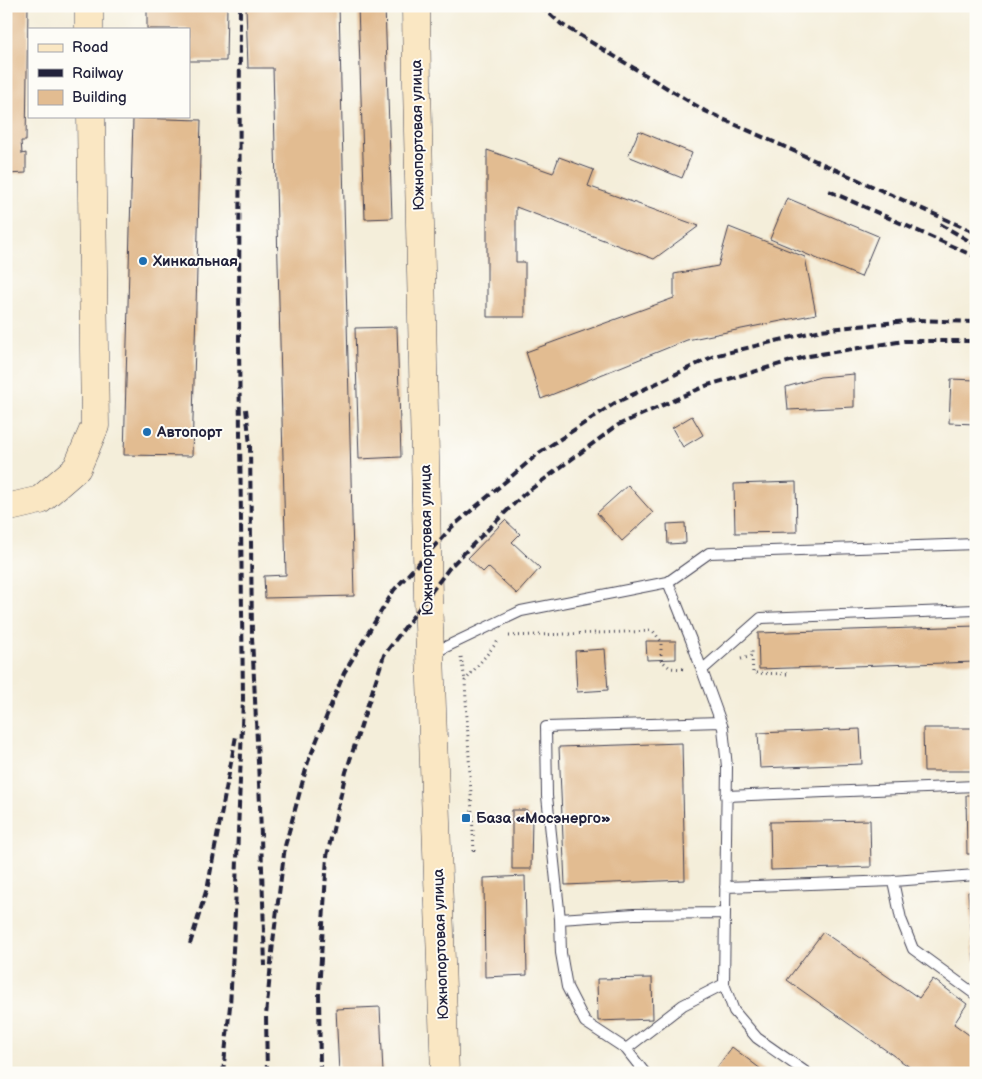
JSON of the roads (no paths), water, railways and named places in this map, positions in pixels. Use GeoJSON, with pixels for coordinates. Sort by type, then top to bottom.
{"type":"FeatureCollection","features":[{"type":"Feature","properties":{"kind":"street"},"geometry":{"type":"LineString","coordinates":[[89,6],[89,28]]}},
{"type":"Feature","properties":{"kind":"street","name":"Южнопортовая улица"},"geometry":{"type":"LineString","coordinates":[[416,6],[428,597],[445,1073]]}},
{"type":"Feature","properties":{"kind":"street"},"geometry":{"type":"LineString","coordinates":[[6,508],[40,500],[77,468],[95,426],[91,118]]}},
{"type":"Feature","properties":{"kind":"lane"},"geometry":{"type":"LineString","coordinates":[[430,654],[521,611],[668,582],[709,553],[976,544]]}},
{"type":"Feature","properties":{"kind":"lane"},"geometry":{"type":"LineString","coordinates":[[668,582],[723,728],[727,767],[724,984],[734,1011],[757,1038],[807,1073]]}},
{"type":"Feature","properties":{"kind":"lane"},"geometry":{"type":"LineString","coordinates":[[702,670],[761,618],[976,610]]}},
{"type":"Feature","properties":{"kind":"lane"},"geometry":{"type":"LineString","coordinates":[[645,1073],[626,1048],[585,1022],[567,987],[561,953],[560,919],[547,796],[546,727],[721,722]]}},
{"type":"Feature","properties":{"kind":"lane"},"geometry":{"type":"LineString","coordinates":[[726,796],[976,786]]}},
{"type":"Feature","properties":{"kind":"lane"},"geometry":{"type":"LineString","coordinates":[[725,887],[893,881],[976,875]]}},
{"type":"Feature","properties":{"kind":"lane"},"geometry":{"type":"LineString","coordinates":[[893,881],[901,919],[912,948],[976,995]]}},
{"type":"Feature","properties":{"kind":"lane"},"geometry":{"type":"LineString","coordinates":[[560,919],[634,914],[724,913]]}},
{"type":"Feature","properties":{"kind":"lane"},"geometry":{"type":"LineString","coordinates":[[626,1048],[683,1005],[724,984]]}},
{"type":"Feature","properties":{"kind":"railway"},"geometry":{"type":"LineString","coordinates":[[223,1073],[230,1006],[235,913],[243,699],[239,343],[240,6]]}},
{"type":"Feature","properties":{"kind":"railway"},"geometry":{"type":"LineString","coordinates":[[541,6],[561,24],[705,111],[976,233]]}},
{"type":"Feature","properties":{"kind":"railway"},"geometry":{"type":"LineString","coordinates":[[829,191],[976,257]]}},
{"type":"Feature","properties":{"kind":"railway"},"geometry":{"type":"LineString","coordinates":[[940,224],[976,245]]}},
{"type":"Feature","properties":{"kind":"railway"},"geometry":{"type":"LineString","coordinates":[[267,1073],[266,1016],[285,846],[308,762],[344,673],[394,590],[452,527],[539,453],[615,403],[714,356],[821,330],[915,320],[976,322]]}},
{"type":"Feature","properties":{"kind":"railway"},"geometry":{"type":"LineString","coordinates":[[320,1073],[319,992],[327,856],[346,772],[384,655],[450,567],[523,495],[618,425],[708,385],[808,356],[904,341],[976,341]]}},
{"type":"Feature","properties":{"kind":"railway"},"geometry":{"type":"LineString","coordinates":[[246,409],[250,445],[252,637],[265,966]]}},
{"type":"Feature","properties":{"kind":"railway"},"geometry":{"type":"LineString","coordinates":[[190,944],[208,885],[236,736]]}},
{"type":"Feature","properties":{"kind":"place","name":"Хинкальная"},"geometry":{"type":"Point","coordinates":[143,261]}},
{"type":"Feature","properties":{"kind":"place","name":"Автопорт"},"geometry":{"type":"Point","coordinates":[147,432]}},
{"type":"Feature","properties":{"kind":"place","name":"База «Мосэнерго»"},"geometry":{"type":"Point","coordinates":[466,818]}}]}
